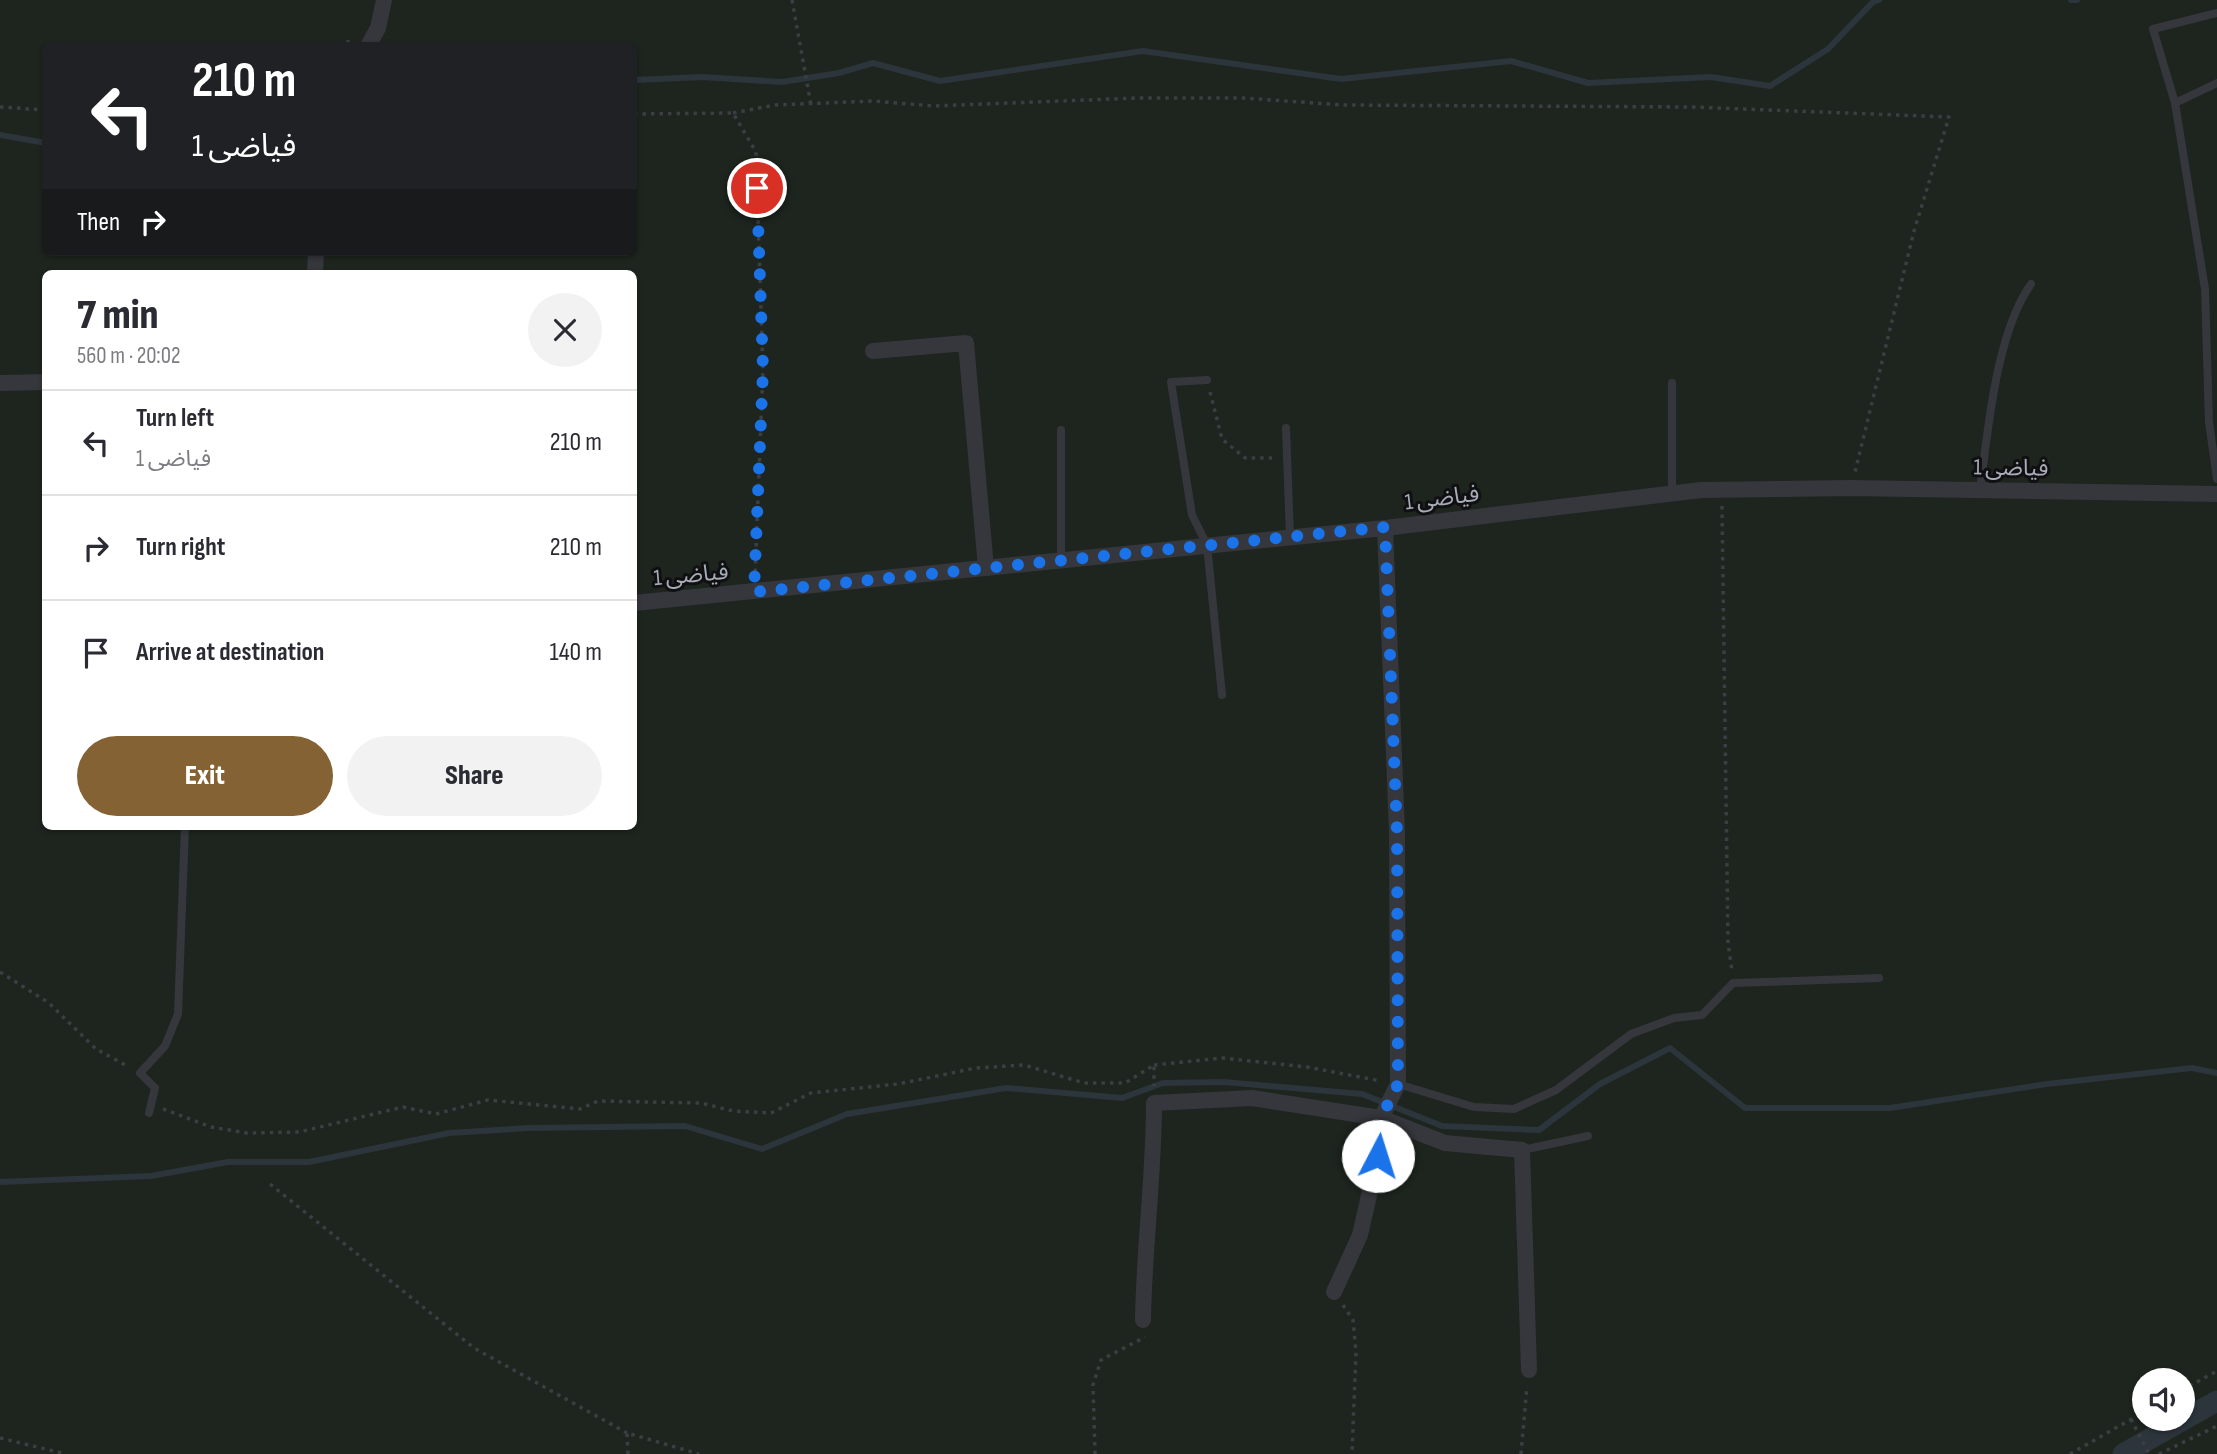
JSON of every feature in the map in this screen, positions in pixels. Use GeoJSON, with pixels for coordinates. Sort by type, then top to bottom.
{"type":"FeatureCollection","features":[{"type":"Feature","properties":{"kind":"street"},"geometry":{"type":"LineString","coordinates":[[370,42],[378,28],[384,0]]}},
{"type":"Feature","properties":{"kind":"street"},"geometry":{"type":"LineString","coordinates":[[873,351],[966,343],[986,568]]}},
{"type":"Feature","properties":{"kind":"street"},"geometry":{"type":"LineString","coordinates":[[0,383],[42,382]]}},
{"type":"Feature","properties":{"kind":"street","name":"فیاضی 1"},"geometry":{"type":"LineString","coordinates":[[637,603],[1290,537],[1721,490],[1851,488],[2217,494]]}},
{"type":"Feature","properties":{"kind":"street"},"geometry":{"type":"LineString","coordinates":[[1334,1292],[1360,1235],[1378,1156],[1382,1116],[1396,1089],[1397,832],[1385,527]]}},
{"type":"Feature","properties":{"kind":"street"},"geometry":{"type":"LineString","coordinates":[[1143,1320],[1144,1257],[1154,1168],[1154,1103],[1252,1098],[1382,1116],[1445,1143],[1522,1150],[1529,1370]]}},
{"type":"Feature","properties":{"kind":"lane"},"geometry":{"type":"LineString","coordinates":[[2217,13],[2153,29],[2175,103],[2206,289],[2212,367],[2209,422],[2217,479]]}},
{"type":"Feature","properties":{"kind":"lane"},"geometry":{"type":"LineString","coordinates":[[2175,103],[2217,83]]}},
{"type":"Feature","properties":{"kind":"lane"},"geometry":{"type":"LineString","coordinates":[[1979,490],[1991,408],[2016,305],[2031,284]]}},
{"type":"Feature","properties":{"kind":"lane"},"geometry":{"type":"LineString","coordinates":[[1207,380],[1171,382],[1192,515],[1207,545],[1222,695]]}},
{"type":"Feature","properties":{"kind":"lane"},"geometry":{"type":"LineString","coordinates":[[1672,383],[1672,494]]}},
{"type":"Feature","properties":{"kind":"lane"},"geometry":{"type":"LineString","coordinates":[[1286,428],[1290,537]]}},
{"type":"Feature","properties":{"kind":"lane"},"geometry":{"type":"LineString","coordinates":[[1061,430],[1061,560]]}},
{"type":"Feature","properties":{"kind":"lane"},"geometry":{"type":"LineString","coordinates":[[150,1109],[155,1088],[140,1073],[165,1046],[178,1014],[186,830]]}},
{"type":"Feature","properties":{"kind":"lane"},"geometry":{"type":"LineString","coordinates":[[1396,1089],[1474,1107],[1514,1109],[1556,1090],[1632,1034],[1674,1018],[1702,1015],[1733,983],[1878,978]]}},
{"type":"Feature","properties":{"kind":"lane"},"geometry":{"type":"LineString","coordinates":[[1522,1150],[1588,1136]]}},
{"type":"Feature","properties":{"kind":"path"},"geometry":{"type":"LineString","coordinates":[[792,0],[811,105]]}},
{"type":"Feature","properties":{"kind":"path"},"geometry":{"type":"LineString","coordinates":[[637,114],[733,113],[775,104],[811,105],[873,101],[933,106],[1137,98],[1230,98],[1343,105],[1690,107],[1949,117],[1914,231],[1851,488]]}},
{"type":"Feature","properties":{"kind":"path"},"geometry":{"type":"LineString","coordinates":[[0,107],[42,110]]}},
{"type":"Feature","properties":{"kind":"path"},"geometry":{"type":"LineString","coordinates":[[733,113],[756,152],[763,370],[754,592]]}},
{"type":"Feature","properties":{"kind":"path"},"geometry":{"type":"LineString","coordinates":[[1207,380],[1222,439],[1245,458],[1287,457]]}},
{"type":"Feature","properties":{"kind":"path"},"geometry":{"type":"LineString","coordinates":[[1721,490],[1728,943],[1733,983]]}},
{"type":"Feature","properties":{"kind":"path"},"geometry":{"type":"LineString","coordinates":[[0,972],[49,1003],[96,1049],[140,1073]]}},
{"type":"Feature","properties":{"kind":"path"},"geometry":{"type":"LineString","coordinates":[[150,1109],[211,1128],[247,1133],[299,1132],[403,1107],[436,1114],[488,1100],[580,1109],[598,1101],[701,1103],[733,1111],[771,1113],[811,1093],[898,1084],[976,1068],[1024,1065],[1084,1083],[1125,1083],[1154,1065],[1222,1058],[1307,1067],[1396,1089]]}},
{"type":"Feature","properties":{"kind":"path"},"geometry":{"type":"LineString","coordinates":[[1154,1065],[1154,1075]]}},
{"type":"Feature","properties":{"kind":"path"},"geometry":{"type":"LineString","coordinates":[[270,1184],[474,1348],[627,1433],[699,1454]]}},
{"type":"Feature","properties":{"kind":"path"},"geometry":{"type":"LineString","coordinates":[[1334,1292],[1353,1320],[1356,1364],[1352,1454]]}},
{"type":"Feature","properties":{"kind":"path"},"geometry":{"type":"LineString","coordinates":[[1095,1454],[1093,1385],[1101,1360],[1145,1338],[1143,1320]]}},
{"type":"Feature","properties":{"kind":"path"},"geometry":{"type":"LineString","coordinates":[[1521,1454],[1529,1370]]}},
{"type":"Feature","properties":{"kind":"path"},"geometry":{"type":"LineString","coordinates":[[2195,1384],[2217,1371]]}},
{"type":"Feature","properties":{"kind":"path"},"geometry":{"type":"LineString","coordinates":[[2070,1454],[2131,1419],[2148,1453]]}},
{"type":"Feature","properties":{"kind":"path"},"geometry":{"type":"LineString","coordinates":[[2159,1454],[2217,1426]]}},
{"type":"Feature","properties":{"kind":"path"},"geometry":{"type":"LineString","coordinates":[[627,1433],[628,1454]]}},
{"type":"Feature","properties":{"kind":"path"},"geometry":{"type":"LineString","coordinates":[[0,1438],[66,1454]]}},
{"type":"Feature","properties":{"kind":"shaded area"},"geometry":{"type":"Polygon","coordinates":[[[0,0],[2217,0],[2217,1454],[0,1454],[0,0]]]}},
{"type":"Feature","properties":{"kind":"waterway"},"geometry":{"type":"LineString","coordinates":[[637,80],[702,77],[782,82],[839,73],[873,63],[940,81],[1143,51],[1341,79],[1511,61],[1588,83],[1711,77],[1770,86],[1828,49],[1873,2],[1879,0]]}},
{"type":"Feature","properties":{"kind":"waterway"},"geometry":{"type":"LineString","coordinates":[[2071,0],[2077,0]]}},
{"type":"Feature","properties":{"kind":"waterway"},"geometry":{"type":"LineString","coordinates":[[0,135],[42,142]]}},
{"type":"Feature","properties":{"kind":"waterway"},"geometry":{"type":"LineString","coordinates":[[0,1182],[151,1176],[228,1162],[309,1162],[449,1133],[528,1128],[685,1126],[762,1149],[847,1114],[1006,1088],[1122,1098],[1163,1083],[1224,1082],[1362,1094],[1442,1126],[1539,1130],[1600,1084],[1670,1048],[1745,1108],[1890,1108],[2047,1084],[2192,1068],[2217,1073]]}},
{"type":"Feature","properties":{"kind":"waterway"},"geometry":{"type":"LineString","coordinates":[[2123,1454],[2217,1401]]}},
{"type":"Feature","properties":{"kind":"route"},"geometry":{"type":"LineString","coordinates":[[757,188],[763,370],[754,592],[1385,527],[1397,832],[1398,1084],[1381,1118],[1378,1156]]}}]}
